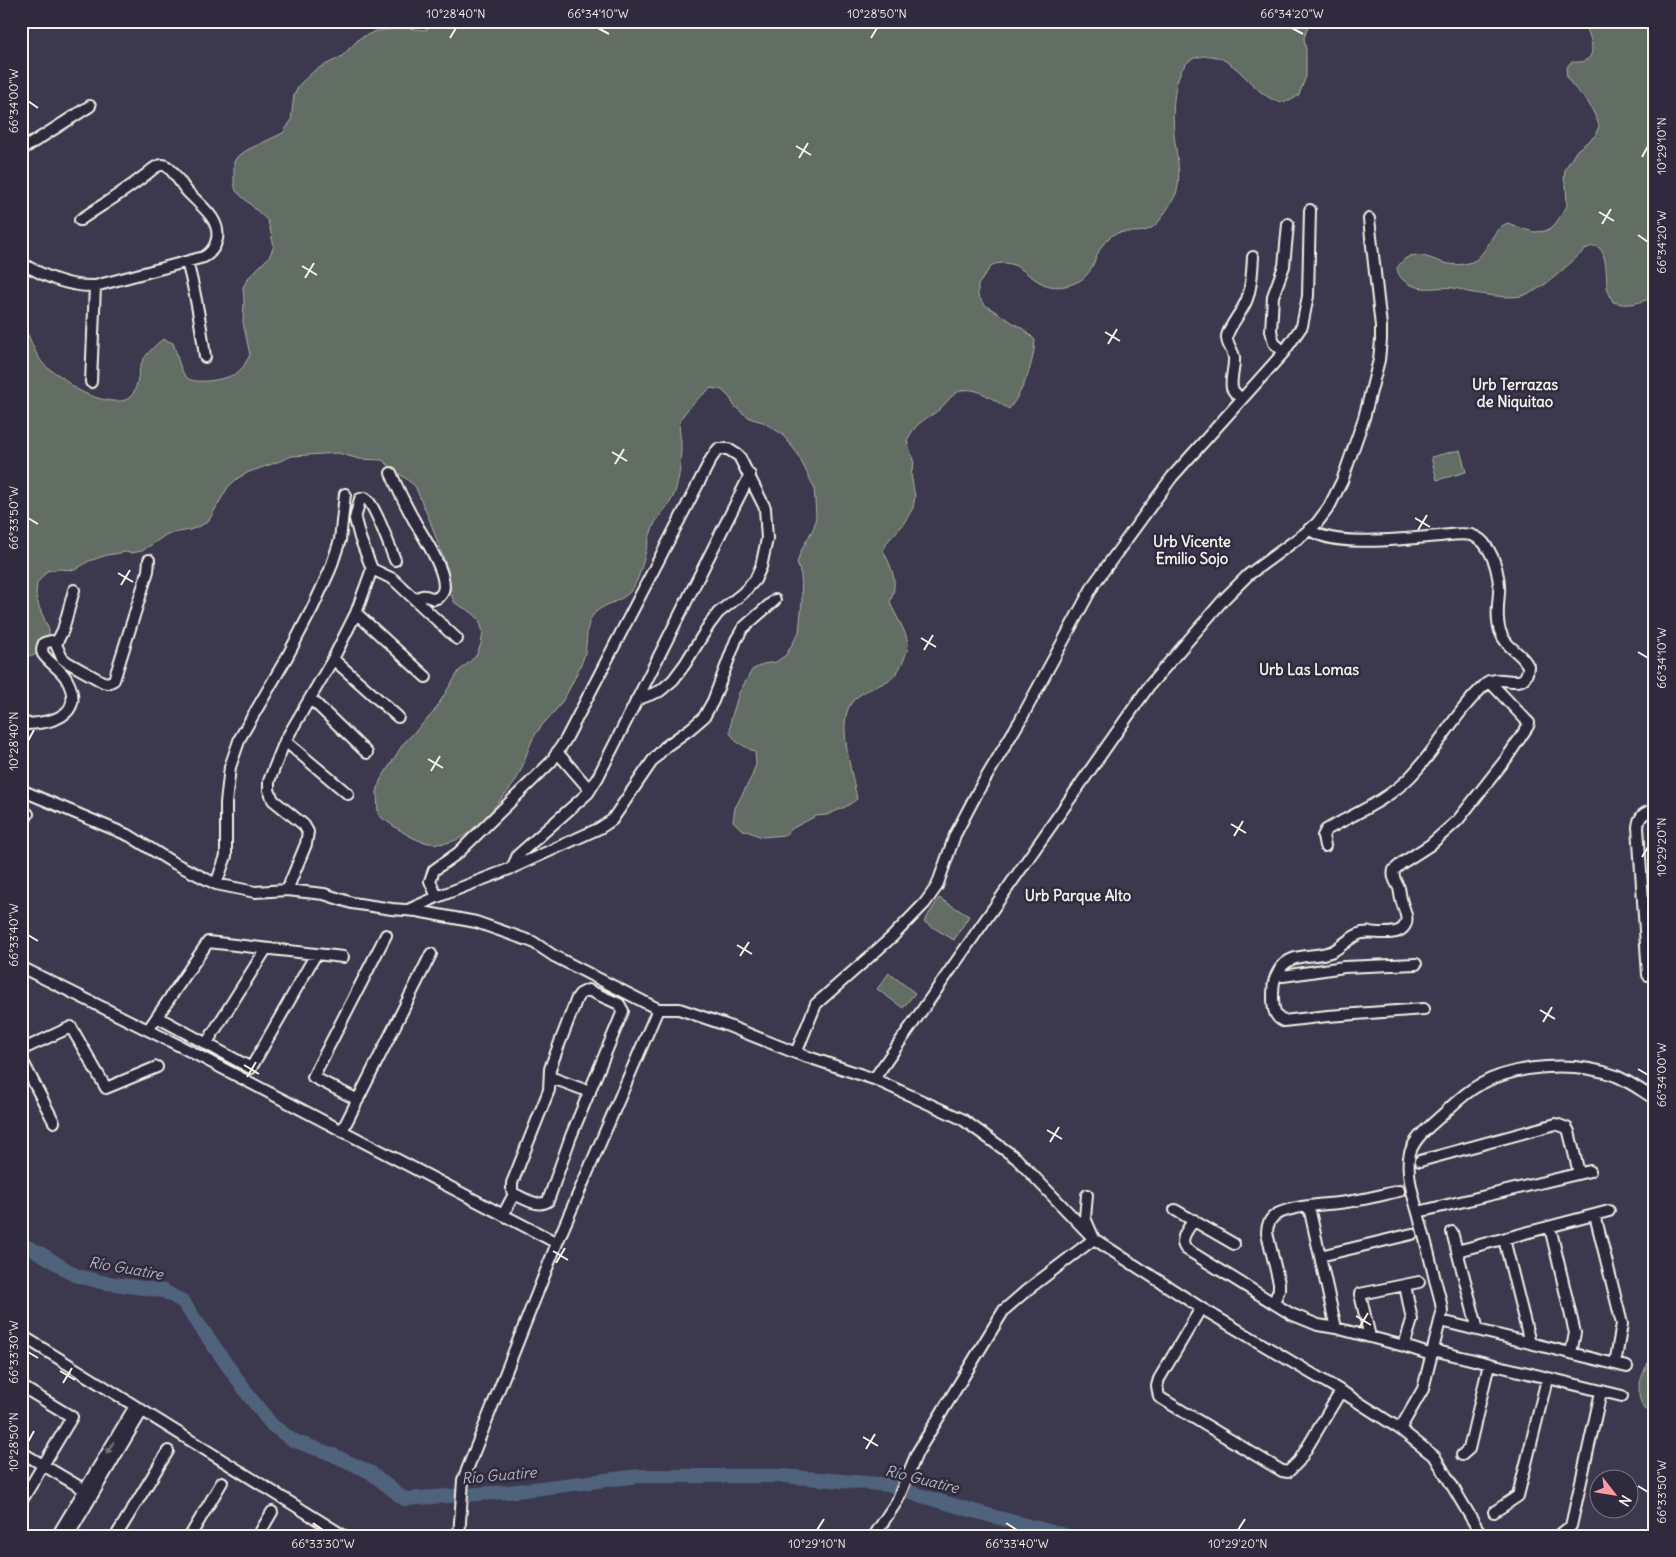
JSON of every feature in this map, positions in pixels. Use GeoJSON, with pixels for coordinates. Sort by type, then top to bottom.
{"type":"FeatureCollection","features":[{"type":"Feature","properties":{"kind":"street"},"geometry":{"type":"LineString","coordinates":[[21,150],[90,106]]}},
{"type":"Feature","properties":{"kind":"street"},"geometry":{"type":"LineString","coordinates":[[21,263],[65,283],[95,286],[204,257],[211,252],[215,245],[217,229],[212,217],[166,166],[162,164],[80,220]]}},
{"type":"Feature","properties":{"kind":"street"},"geometry":{"type":"LineString","coordinates":[[796,1053],[816,1004],[892,937],[925,903],[938,886],[955,835],[978,791],[1021,719],[1094,584],[1172,477],[1284,352],[1302,326],[1308,296],[1310,210]]}},
{"type":"Feature","properties":{"kind":"street"},"geometry":{"type":"LineString","coordinates":[[874,1079],[1149,686],[1224,599],[1248,575],[1317,523],[1329,507],[1342,480],[1364,418],[1381,340],[1369,219]]}},
{"type":"Feature","properties":{"kind":"street"},"geometry":{"type":"LineString","coordinates":[[1284,352],[1274,343],[1271,331],[1273,296],[1284,266],[1288,224]]}},
{"type":"Feature","properties":{"kind":"street"},"geometry":{"type":"LineString","coordinates":[[1242,399],[1233,391],[1234,360],[1226,338],[1247,299],[1253,257]]}},
{"type":"Feature","properties":{"kind":"street"},"geometry":{"type":"LineString","coordinates":[[187,262],[196,299],[205,357]]}},
{"type":"Feature","properties":{"kind":"street"},"geometry":{"type":"LineString","coordinates":[[91,382],[95,286]]}},
{"type":"Feature","properties":{"kind":"street"},"geometry":{"type":"LineString","coordinates":[[436,897],[430,881],[434,870],[458,853],[552,762],[710,459],[718,449],[728,449],[739,456],[765,508],[767,539],[761,567],[755,580],[743,593],[718,613],[673,680],[660,691],[636,700]]}},
{"type":"Feature","properties":{"kind":"street"},"geometry":{"type":"LineString","coordinates":[[391,474],[418,529],[434,555],[442,574],[443,592],[440,598],[434,599],[421,595],[416,600]]}},
{"type":"Feature","properties":{"kind":"street"},"geometry":{"type":"LineString","coordinates":[[512,868],[518,855],[590,790],[750,475]]}},
{"type":"Feature","properties":{"kind":"street"},"geometry":{"type":"LineString","coordinates":[[216,884],[226,856],[226,803],[230,767],[240,738],[287,657],[330,570],[340,540],[345,494]]}},
{"type":"Feature","properties":{"kind":"street"},"geometry":{"type":"LineString","coordinates":[[287,890],[308,836],[304,825],[273,800],[269,790],[269,781],[285,741],[334,659],[356,613],[372,570],[355,519],[360,499],[368,499],[395,560]]}},
{"type":"Feature","properties":{"kind":"street"},"geometry":{"type":"LineString","coordinates":[[1309,529],[1320,536],[1334,539],[1378,540],[1466,535],[1476,537],[1484,542],[1492,557],[1498,578],[1498,619],[1500,629],[1508,646],[1523,658],[1528,666],[1526,674],[1519,681],[1512,682],[1495,679],[1490,681],[1465,706],[1440,741],[1410,777],[1377,803],[1326,830],[1323,836],[1325,846]]}},
{"type":"Feature","properties":{"kind":"street"},"geometry":{"type":"LineString","coordinates":[[21,724],[39,723],[62,717],[72,704],[72,694],[67,680],[43,654],[44,643],[51,641],[56,644],[62,658],[103,682],[108,683],[114,680],[148,570],[149,560]]}},
{"type":"Feature","properties":{"kind":"street"},"geometry":{"type":"LineString","coordinates":[[372,570],[393,579],[457,639]]}},
{"type":"Feature","properties":{"kind":"street"},"geometry":{"type":"LineString","coordinates":[[56,644],[63,630],[74,590]]}},
{"type":"Feature","properties":{"kind":"street"},"geometry":{"type":"LineString","coordinates":[[408,910],[436,897],[512,868],[600,828],[612,820],[652,760],[665,747],[704,717],[713,700],[736,640],[743,628],[775,600]]}},
{"type":"Feature","properties":{"kind":"street"},"geometry":{"type":"LineString","coordinates":[[356,613],[426,677]]}},
{"type":"Feature","properties":{"kind":"street"},"geometry":{"type":"LineString","coordinates":[[334,659],[398,717]]}},
{"type":"Feature","properties":{"kind":"street"},"geometry":{"type":"LineString","coordinates":[[1424,1009],[1283,1021],[1277,1018],[1274,1006],[1273,982],[1282,966],[1290,960],[1327,953],[1362,933],[1394,933],[1405,927],[1406,916],[1399,888],[1394,878],[1394,870],[1430,845],[1458,820],[1523,737],[1528,726],[1529,723],[1490,681]]}},
{"type":"Feature","properties":{"kind":"street"},"geometry":{"type":"LineString","coordinates":[[310,698],[367,753]]}},
{"type":"Feature","properties":{"kind":"street"},"geometry":{"type":"LineString","coordinates":[[285,741],[348,794]]}},
{"type":"Feature","properties":{"kind":"street"},"geometry":{"type":"LineString","coordinates":[[558,752],[590,790]]}},
{"type":"Feature","properties":{"kind":"street"},"geometry":{"type":"LineString","coordinates":[[21,790],[130,836],[172,862],[216,884],[255,892],[287,890],[324,894],[352,903],[417,910],[476,922],[533,942],[554,956],[658,1008],[679,1008],[796,1053],[874,1079],[962,1119],[1016,1158],[1094,1239],[1201,1308],[1341,1391],[1400,1429],[1435,1457],[1482,1536]]}},
{"type":"Feature","properties":{"kind":"street"},"geometry":{"type":"LineString","coordinates":[[21,810],[28,814],[21,825]]}},
{"type":"Feature","properties":{"kind":"street"},"geometry":{"type":"LineString","coordinates":[[1648,975],[1638,827],[1639,820],[1643,814],[1655,810]]}},
{"type":"Feature","properties":{"kind":"street"},"geometry":{"type":"LineString","coordinates":[[358,1100],[313,1078],[386,936]]}},
{"type":"Feature","properties":{"kind":"street"},"geometry":{"type":"LineString","coordinates":[[148,1030],[208,942],[343,957]]}},
{"type":"Feature","properties":{"kind":"street"},"geometry":{"type":"LineString","coordinates":[[206,1044],[266,949]]}},
{"type":"Feature","properties":{"kind":"street"},"geometry":{"type":"LineString","coordinates":[[157,1017],[251,1068],[316,954]]}},
{"type":"Feature","properties":{"kind":"street"},"geometry":{"type":"LineString","coordinates":[[342,1131],[431,954]]}},
{"type":"Feature","properties":{"kind":"street"},"geometry":{"type":"LineString","coordinates":[[1276,974],[1282,976],[1344,967],[1416,964]]}},
{"type":"Feature","properties":{"kind":"street"},"geometry":{"type":"LineString","coordinates":[[21,967],[148,1030],[557,1243]]}},
{"type":"Feature","properties":{"kind":"street"},"geometry":{"type":"LineString","coordinates":[[584,991],[592,991],[619,1004],[623,1011],[590,1092],[571,1136],[548,1201],[544,1204],[537,1204],[514,1194],[511,1188],[513,1178],[549,1090],[552,1063],[577,998],[584,991]]}},
{"type":"Feature","properties":{"kind":"street"},"geometry":{"type":"LineString","coordinates":[[459,1536],[463,1480],[557,1243],[658,1008]]}},
{"type":"Feature","properties":{"kind":"street"},"geometry":{"type":"LineString","coordinates":[[21,1050],[71,1027],[106,1088],[157,1067]]}},
{"type":"Feature","properties":{"kind":"street"},"geometry":{"type":"LineString","coordinates":[[21,1058],[54,1122]]}},
{"type":"Feature","properties":{"kind":"street"},"geometry":{"type":"LineString","coordinates":[[1400,1429],[1424,1389],[1441,1321],[1441,1304],[1412,1194],[1409,1175],[1409,1158],[1413,1147],[1423,1133],[1464,1095],[1489,1080],[1508,1074],[1546,1067],[1578,1067],[1599,1071],[1617,1077],[1655,1100]]}},
{"type":"Feature","properties":{"kind":"street"},"geometry":{"type":"LineString","coordinates":[[550,1077],[590,1092]]}},
{"type":"Feature","properties":{"kind":"street"},"geometry":{"type":"LineString","coordinates":[[1418,1212],[1585,1172],[1569,1132],[1564,1126],[1556,1124],[1420,1161]]}},
{"type":"Feature","properties":{"kind":"street"},"geometry":{"type":"LineString","coordinates":[[1274,1302],[1279,1290],[1267,1233],[1272,1218],[1278,1214],[1309,1207],[1348,1202],[1399,1191]]}},
{"type":"Feature","properties":{"kind":"street"},"geometry":{"type":"LineString","coordinates":[[503,1214],[514,1194]]}},
{"type":"Feature","properties":{"kind":"street"},"geometry":{"type":"LineString","coordinates":[[1087,1194],[1085,1218],[1094,1239]]}},
{"type":"Feature","properties":{"kind":"street"},"geometry":{"type":"LineString","coordinates":[[1309,1207],[1336,1328]]}},
{"type":"Feature","properties":{"kind":"street"},"geometry":{"type":"LineString","coordinates":[[1175,1210],[1234,1244]]}},
{"type":"Feature","properties":{"kind":"street"},"geometry":{"type":"LineString","coordinates":[[1457,1251],[1610,1211]]}},
{"type":"Feature","properties":{"kind":"street"},"geometry":{"type":"LineString","coordinates":[[1595,1215],[1622,1324],[1615,1364]]}},
{"type":"Feature","properties":{"kind":"street"},"geometry":{"type":"LineString","coordinates":[[1194,1220],[1182,1240],[1184,1248],[1302,1319],[1433,1353],[1489,1364],[1622,1396]]}},
{"type":"Feature","properties":{"kind":"street"},"geometry":{"type":"LineString","coordinates":[[1550,1227],[1575,1334],[1571,1353]]}},
{"type":"Feature","properties":{"kind":"street"},"geometry":{"type":"LineString","coordinates":[[1452,1232],[1478,1330]]}},
{"type":"Feature","properties":{"kind":"street"},"geometry":{"type":"LineString","coordinates":[[1320,1256],[1412,1234]]}},
{"type":"Feature","properties":{"kind":"street"},"geometry":{"type":"LineString","coordinates":[[874,1536],[897,1501],[917,1453],[1004,1310],[1094,1239]]}},
{"type":"Feature","properties":{"kind":"street"},"geometry":{"type":"LineString","coordinates":[[1504,1239],[1530,1343]]}},
{"type":"Feature","properties":{"kind":"street"},"geometry":{"type":"LineString","coordinates":[[1370,1337],[1360,1294],[1419,1282]]}},
{"type":"Feature","properties":{"kind":"street"},"geometry":{"type":"LineString","coordinates":[[1404,1346],[1412,1320],[1405,1285]]}},
{"type":"Feature","properties":{"kind":"street"},"geometry":{"type":"LineString","coordinates":[[1201,1308],[1159,1379],[1157,1386],[1159,1396],[1282,1472],[1288,1472],[1294,1468],[1341,1391]]}},
{"type":"Feature","properties":{"kind":"street"},"geometry":{"type":"LineString","coordinates":[[1441,1321],[1627,1367]]}},
{"type":"Feature","properties":{"kind":"street"},"geometry":{"type":"LineString","coordinates":[[21,1335],[344,1536]]}},
{"type":"Feature","properties":{"kind":"street"},"geometry":{"type":"LineString","coordinates":[[1462,1455],[1469,1449],[1489,1364]]}},
{"type":"Feature","properties":{"kind":"street"},"geometry":{"type":"LineString","coordinates":[[1494,1512],[1518,1496],[1548,1379]]}},
{"type":"Feature","properties":{"kind":"street"},"geometry":{"type":"LineString","coordinates":[[21,1386],[72,1417],[21,1502]]}},
{"type":"Feature","properties":{"kind":"street"},"geometry":{"type":"LineString","coordinates":[[1558,1536],[1571,1526],[1602,1392]]}},
{"type":"Feature","properties":{"kind":"street"},"geometry":{"type":"LineString","coordinates":[[57,1536],[139,1408]]}},
{"type":"Feature","properties":{"kind":"street"},"geometry":{"type":"LineString","coordinates":[[68,1536],[139,1408]]}},
{"type":"Feature","properties":{"kind":"street"},"geometry":{"type":"LineString","coordinates":[[116,1536],[168,1451]]}},
{"type":"Feature","properties":{"kind":"street"},"geometry":{"type":"LineString","coordinates":[[21,1452],[85,1490]]}},
{"type":"Feature","properties":{"kind":"street"},"geometry":{"type":"LineString","coordinates":[[190,1536],[222,1482]]}},
{"type":"Feature","properties":{"kind":"street"},"geometry":{"type":"LineString","coordinates":[[258,1536],[272,1512]]}},
{"type":"Feature","properties":{"kind":"green space"},"geometry":{"type":"Polygon","coordinates":[[[442,21],[1310,21],[1304,38],[1306,76],[1299,95],[1289,101],[1278,101],[1268,97],[1228,62],[1217,57],[1205,56],[1194,58],[1182,69],[1178,78],[1173,112],[1179,179],[1177,191],[1172,202],[1154,227],[1140,232],[1121,232],[1109,238],[1098,252],[1089,272],[1076,283],[1055,287],[1046,285],[1018,267],[1003,263],[992,265],[978,285],[978,296],[985,305],[1026,331],[1035,340],[1033,358],[1024,385],[1009,409],[977,391],[963,390],[953,395],[939,410],[919,424],[907,441],[914,463],[911,474],[915,497],[913,508],[902,526],[888,541],[883,550],[892,569],[894,581],[893,595],[890,602],[905,633],[908,648],[902,664],[894,676],[854,699],[847,712],[845,721],[846,743],[857,799],[847,806],[827,815],[816,816],[793,828],[785,835],[762,837],[741,829],[733,821],[735,808],[752,776],[756,764],[755,752],[737,742],[730,733],[731,719],[739,693],[752,670],[763,664],[776,662],[786,655],[799,632],[802,602],[801,575],[797,563],[801,551],[814,527],[816,515],[814,487],[797,453],[782,434],[763,422],[752,419],[744,414],[735,407],[722,390],[711,388],[689,408],[680,421],[681,456],[677,486],[670,502],[653,527],[640,574],[633,588],[623,597],[600,609],[591,618],[584,656],[574,679],[559,706],[534,737],[514,783],[482,821],[465,836],[455,840],[433,844],[421,841],[401,831],[378,814],[377,792],[380,781],[403,744],[433,713],[459,671],[476,656],[483,632],[479,619],[455,603],[452,597],[448,571],[415,486],[382,460],[359,459],[338,453],[292,456],[238,478],[228,487],[209,520],[204,524],[190,530],[167,534],[142,551],[107,555],[89,561],[75,570],[58,569],[47,571],[37,583],[36,595],[49,630],[49,636],[37,654],[32,656],[21,655],[21,327],[25,329],[39,357],[48,368],[79,390],[109,401],[124,400],[132,395],[135,391],[142,362],[163,339],[173,343],[182,370],[190,380],[204,381],[234,375],[250,355],[243,322],[243,287],[249,277],[269,257],[274,246],[268,221],[236,191],[234,162],[237,157],[247,150],[283,133],[291,121],[294,95],[300,84],[315,70],[341,57],[360,38],[376,31],[407,28],[425,30],[442,21]]]}},
{"type":"Feature","properties":{"kind":"green space"},"geometry":{"type":"Polygon","coordinates":[[[1583,21],[1655,21],[1655,296],[1634,304],[1613,302],[1607,287],[1606,266],[1602,252],[1598,247],[1593,246],[1586,249],[1547,283],[1521,296],[1495,296],[1468,292],[1457,288],[1424,288],[1405,282],[1397,268],[1403,260],[1412,255],[1449,264],[1466,264],[1480,256],[1497,231],[1508,223],[1534,232],[1545,231],[1556,223],[1567,206],[1564,179],[1565,169],[1577,150],[1595,136],[1599,126],[1589,104],[1571,84],[1566,73],[1567,67],[1571,62],[1581,62],[1591,55],[1591,42],[1583,21]]]}},
{"type":"Feature","properties":{"kind":"green space"},"geometry":{"type":"Polygon","coordinates":[[[1460,450],[1466,472],[1437,480],[1431,457],[1460,450]]]}},
{"type":"Feature","properties":{"kind":"green space"},"geometry":{"type":"Polygon","coordinates":[[[939,898],[969,916],[954,940],[924,922],[939,898]]]}},
{"type":"Feature","properties":{"kind":"green space"},"geometry":{"type":"Polygon","coordinates":[[[889,973],[915,993],[903,1008],[877,989],[889,973]]]}},
{"type":"Feature","properties":{"kind":"green space"},"geometry":{"type":"Polygon","coordinates":[[[1655,1352],[1655,1407],[1646,1410],[1641,1403],[1639,1388],[1647,1365],[1655,1352]]]}},
{"type":"Feature","properties":{"kind":"waterway","name":"Río Guatire"},"geometry":{"type":"LineString","coordinates":[[21,1244],[40,1253],[75,1275],[101,1282],[164,1291],[183,1302],[249,1396],[272,1425],[292,1440],[331,1454],[370,1472],[404,1499],[508,1492],[639,1476],[783,1476],[890,1485],[995,1517],[1068,1536]]}},
{"type":"Feature","properties":{"kind":"district","name":"Urb Terrazas de Niquitao"},"geometry":{"type":"Point","coordinates":[1515,392]}},
{"type":"Feature","properties":{"kind":"district","name":"Urb Vicente Emilio Sojo"},"geometry":{"type":"Point","coordinates":[1192,550]}},
{"type":"Feature","properties":{"kind":"district","name":"Urb Las Lomas"},"geometry":{"type":"Point","coordinates":[1309,669]}},
{"type":"Feature","properties":{"kind":"district","name":"Urb Parque Alto"},"geometry":{"type":"Point","coordinates":[1078,895]}}]}
